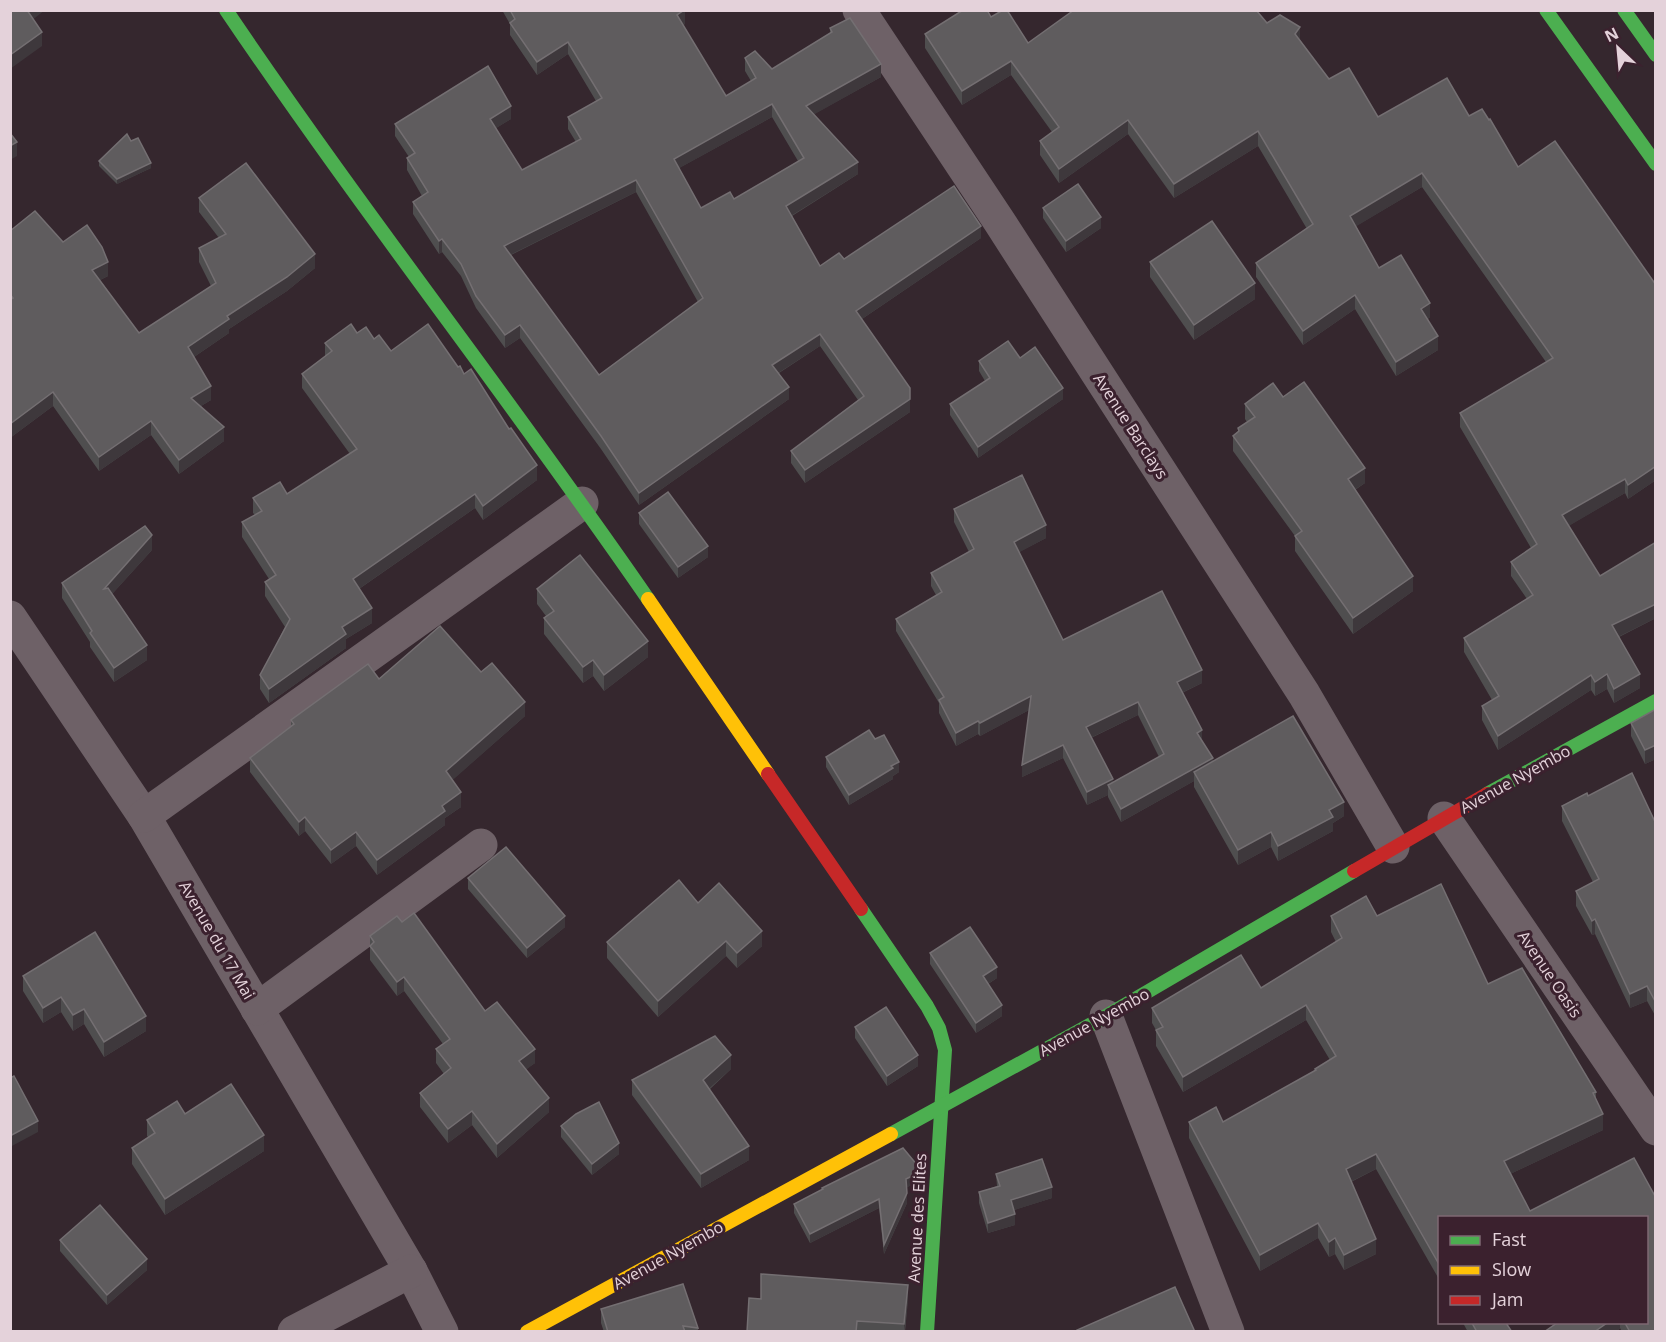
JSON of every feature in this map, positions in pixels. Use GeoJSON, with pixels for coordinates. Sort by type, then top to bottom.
{"type":"FeatureCollection","features":[{"type":"Feature","properties":{"kind":"main road","name":"Avenue des Elites"},"geometry":{"type":"LineString","coordinates":[[226,10],[276,84],[582,503],[927,1006],[939,1028],[945,1050],[927,1332]]}},
{"type":"Feature","properties":{"kind":"main road"},"geometry":{"type":"LineString","coordinates":[[1546,10],[1656,164]]}},
{"type":"Feature","properties":{"kind":"main road"},"geometry":{"type":"LineString","coordinates":[[1624,10],[1656,55]]}},
{"type":"Feature","properties":{"kind":"main road","name":"Avenue Nyembo"},"geometry":{"type":"LineString","coordinates":[[527,1332],[1106,1016],[1444,818],[1656,701]]}},
{"type":"Feature","properties":{"kind":"street","name":"Avenue Barclays"},"geometry":{"type":"LineString","coordinates":[[859,10],[999,221],[1304,694],[1393,848]]}},
{"type":"Feature","properties":{"kind":"street"},"geometry":{"type":"LineString","coordinates":[[144,816],[582,503]]}},
{"type":"Feature","properties":{"kind":"street","name":"Avenue du 17 Mai"},"geometry":{"type":"LineString","coordinates":[[10,617],[144,816],[411,1272]]}},
{"type":"Feature","properties":{"kind":"street","name":"Avenue Oasis"},"geometry":{"type":"LineString","coordinates":[[1444,818],[1656,1129]]}},
{"type":"Feature","properties":{"kind":"street"},"geometry":{"type":"LineString","coordinates":[[257,1009],[480,845]]}},
{"type":"Feature","properties":{"kind":"street"},"geometry":{"type":"LineString","coordinates":[[1106,1016],[1228,1332]]}},
{"type":"Feature","properties":{"kind":"street"},"geometry":{"type":"LineString","coordinates":[[294,1332],[411,1272],[442,1332]]}},
{"type":"Feature","properties":{"kind":"building"},"geometry":{"type":"Polygon","coordinates":[[[10,10],[27,10],[42,32],[10,55],[10,10]]]}},
{"type":"Feature","properties":{"kind":"building"},"geometry":{"type":"Polygon","coordinates":[[[510,10],[684,10],[677,15],[726,96],[756,78],[745,58],[755,51],[772,69],[832,32],[830,28],[850,18],[881,64],[806,106],[858,162],[786,206],[820,266],[839,253],[844,259],[954,186],[981,226],[856,311],[910,388],[910,399],[805,470],[791,451],[864,396],[820,334],[772,365],[789,387],[639,493],[601,436],[520,325],[505,335],[476,296],[461,264],[442,239],[439,241],[413,202],[428,192],[407,158],[415,153],[395,124],[488,66],[511,106],[490,119],[522,170],[581,139],[568,117],[602,98],[568,42],[537,62],[510,23],[515,19],[510,10]],[[772,104],[674,159],[701,208],[730,192],[734,199],[804,158],[772,104]],[[636,180],[504,246],[599,375],[703,298],[636,180]]]}},
{"type":"Feature","properties":{"kind":"building"},"geometry":{"type":"Polygon","coordinates":[[[963,10],[987,10],[991,17],[1007,10],[1028,43],[1074,10],[1256,10],[1267,23],[1280,15],[1300,27],[1295,34],[1329,79],[1349,68],[1378,117],[1447,78],[1469,116],[1482,109],[1490,119],[1518,167],[1555,141],[1656,285],[1656,466],[1628,485],[1625,479],[1562,515],[1600,576],[1656,542],[1656,604],[1612,625],[1640,674],[1614,689],[1607,674],[1595,682],[1591,675],[1498,736],[1482,706],[1499,696],[1464,638],[1533,595],[1511,562],[1537,544],[1460,413],[1553,358],[1422,173],[1350,216],[1379,268],[1401,255],[1430,303],[1421,309],[1438,336],[1396,362],[1355,295],[1303,331],[1256,263],[1313,224],[1258,131],[1174,184],[1128,120],[1059,169],[1040,141],[1059,127],[1011,61],[962,91],[925,34],[963,10]]]}},
{"type":"Feature","properties":{"kind":"building"},"geometry":{"type":"Polygon","coordinates":[[[10,133],[17,142],[10,146],[10,133]]]}},
{"type":"Feature","properties":{"kind":"building"},"geometry":{"type":"Polygon","coordinates":[[[127,134],[131,141],[138,138],[151,163],[117,179],[99,161],[127,134]]]}},
{"type":"Feature","properties":{"kind":"building"},"geometry":{"type":"Polygon","coordinates":[[[246,163],[315,254],[287,277],[227,316],[229,319],[188,347],[211,386],[191,398],[224,427],[179,460],[151,421],[99,457],[53,392],[10,424],[10,300],[13,298],[10,294],[10,231],[35,211],[63,242],[87,225],[102,247],[108,262],[92,270],[139,333],[216,283],[199,248],[226,234],[199,198],[246,163]]]}},
{"type":"Feature","properties":{"kind":"building"},"geometry":{"type":"Polygon","coordinates":[[[1078,184],[1101,217],[1066,241],[1043,208],[1078,184]]]}},
{"type":"Feature","properties":{"kind":"building"},"geometry":{"type":"Polygon","coordinates":[[[1212,221],[1255,283],[1194,325],[1150,262],[1212,221]]]}},
{"type":"Feature","properties":{"kind":"building"},"geometry":{"type":"Polygon","coordinates":[[[351,324],[357,333],[366,327],[374,339],[379,335],[391,351],[428,324],[464,374],[471,369],[509,429],[511,428],[537,465],[483,506],[475,494],[353,579],[372,608],[342,627],[346,634],[269,689],[260,675],[290,619],[265,582],[276,575],[242,522],[262,511],[253,498],[280,482],[287,494],[357,449],[302,374],[332,351],[325,343],[351,324]]]}},
{"type":"Feature","properties":{"kind":"building"},"geometry":{"type":"Polygon","coordinates":[[[1008,341],[1020,358],[1035,347],[1063,388],[978,447],[950,404],[990,378],[979,361],[1008,341]]]}},
{"type":"Feature","properties":{"kind":"building"},"geometry":{"type":"Polygon","coordinates":[[[1304,382],[1365,468],[1348,479],[1413,576],[1353,618],[1295,536],[1302,531],[1233,436],[1239,431],[1238,428],[1255,417],[1245,404],[1273,383],[1283,397],[1304,382]]]}},
{"type":"Feature","properties":{"kind":"building"},"geometry":{"type":"Polygon","coordinates":[[[1022,475],[1046,525],[1014,542],[1063,640],[1162,591],[1202,670],[1177,682],[1202,730],[1197,733],[1213,758],[1121,809],[1108,785],[1164,754],[1138,702],[1086,727],[1113,779],[1087,792],[1063,745],[1022,765],[1031,696],[956,733],[939,700],[944,697],[896,619],[942,592],[931,573],[974,549],[954,509],[1022,475]]]}},
{"type":"Feature","properties":{"kind":"building"},"geometry":{"type":"Polygon","coordinates":[[[668,492],[708,546],[678,567],[639,513],[668,492]]]}},
{"type":"Feature","properties":{"kind":"building"},"geometry":{"type":"Polygon","coordinates":[[[145,526],[152,535],[104,589],[108,588],[147,645],[114,668],[90,633],[92,631],[62,583],[145,526]]]}},
{"type":"Feature","properties":{"kind":"building"},"geometry":{"type":"Polygon","coordinates":[[[580,555],[648,641],[604,675],[593,660],[583,667],[544,618],[554,611],[537,589],[580,555]]]}},
{"type":"Feature","properties":{"kind":"building"},"geometry":{"type":"Polygon","coordinates":[[[440,626],[481,672],[492,663],[525,702],[446,771],[461,792],[442,806],[445,811],[377,860],[356,832],[331,850],[305,817],[299,822],[250,758],[294,724],[291,720],[368,664],[379,679],[440,626]]]}},
{"type":"Feature","properties":{"kind":"building"},"geometry":{"type":"Polygon","coordinates":[[[1656,709],[1656,745],[1645,750],[1631,723],[1656,709]]]}},
{"type":"Feature","properties":{"kind":"building"},"geometry":{"type":"Polygon","coordinates":[[[1293,716],[1344,802],[1329,810],[1333,817],[1278,846],[1271,832],[1238,850],[1194,772],[1293,716]]]}},
{"type":"Feature","properties":{"kind":"building"},"geometry":{"type":"Polygon","coordinates":[[[869,730],[875,739],[884,735],[899,762],[849,795],[826,757],[869,730]]]}},
{"type":"Feature","properties":{"kind":"building"},"geometry":{"type":"Polygon","coordinates":[[[1632,773],[1656,824],[1656,1003],[1647,986],[1630,994],[1595,919],[1592,921],[1576,891],[1599,879],[1562,806],[1587,793],[1588,796],[1632,773]]]}},
{"type":"Feature","properties":{"kind":"building"},"geometry":{"type":"Polygon","coordinates":[[[506,847],[565,916],[527,948],[468,878],[506,847]]]}},
{"type":"Feature","properties":{"kind":"building"},"geometry":{"type":"Polygon","coordinates":[[[679,880],[698,903],[719,883],[762,931],[737,953],[726,941],[658,1001],[607,942],[679,880]]]}},
{"type":"Feature","properties":{"kind":"building"},"geometry":{"type":"Polygon","coordinates":[[[1441,884],[1488,984],[1522,968],[1596,1092],[1593,1093],[1603,1114],[1504,1161],[1530,1211],[1634,1158],[1656,1198],[1656,1332],[1630,1332],[1626,1324],[1648,1324],[1648,1216],[1438,1216],[1438,1262],[1376,1154],[1346,1169],[1376,1239],[1344,1255],[1335,1238],[1329,1242],[1318,1223],[1260,1255],[1189,1122],[1216,1107],[1223,1122],[1316,1070],[1336,1056],[1306,1005],[1183,1077],[1156,1030],[1163,1027],[1152,1008],[1241,955],[1261,988],[1342,938],[1331,916],[1366,896],[1377,916],[1441,884]]]}},
{"type":"Feature","properties":{"kind":"building"},"geometry":{"type":"Polygon","coordinates":[[[414,913],[485,1011],[497,1002],[535,1049],[519,1061],[549,1098],[497,1144],[472,1111],[448,1129],[420,1093],[451,1068],[436,1049],[450,1039],[404,977],[397,982],[370,946],[374,942],[370,936],[397,916],[402,922],[414,913]]]}},
{"type":"Feature","properties":{"kind":"building"},"geometry":{"type":"Polygon","coordinates":[[[970,927],[997,967],[983,976],[1002,1005],[976,1023],[930,953],[970,927]]]}},
{"type":"Feature","properties":{"kind":"building"},"geometry":{"type":"Polygon","coordinates":[[[95,932],[146,1016],[104,1042],[84,1009],[73,1015],[61,997],[43,1008],[23,976],[95,932]]]}},
{"type":"Feature","properties":{"kind":"building"},"geometry":{"type":"Polygon","coordinates":[[[886,1007],[918,1055],[887,1076],[855,1027],[886,1007]]]}},
{"type":"Feature","properties":{"kind":"building"},"geometry":{"type":"Polygon","coordinates":[[[715,1036],[731,1055],[703,1080],[749,1146],[701,1174],[632,1080],[715,1036]]]}},
{"type":"Feature","properties":{"kind":"building"},"geometry":{"type":"Polygon","coordinates":[[[14,1076],[38,1121],[10,1136],[10,1078],[14,1076]]]}},
{"type":"Feature","properties":{"kind":"building"},"geometry":{"type":"Polygon","coordinates":[[[231,1084],[264,1135],[165,1199],[132,1148],[155,1133],[147,1120],[177,1101],[185,1114],[231,1084]]]}},
{"type":"Feature","properties":{"kind":"building"},"geometry":{"type":"Polygon","coordinates":[[[599,1102],[619,1143],[592,1164],[561,1126],[576,1114],[599,1102]]]}},
{"type":"Feature","properties":{"kind":"building"},"geometry":{"type":"Polygon","coordinates":[[[903,1148],[918,1166],[918,1173],[906,1179],[907,1193],[884,1245],[879,1199],[810,1234],[794,1204],[903,1148]]]}},
{"type":"Feature","properties":{"kind":"building"},"geometry":{"type":"Polygon","coordinates":[[[1042,1159],[1052,1187],[1011,1200],[1015,1214],[988,1223],[979,1192],[1000,1186],[996,1174],[1042,1159]]]}},
{"type":"Feature","properties":{"kind":"building"},"geometry":{"type":"Polygon","coordinates":[[[100,1205],[147,1259],[107,1295],[60,1240],[100,1205]]]}},
{"type":"Feature","properties":{"kind":"building"},"geometry":{"type":"Polygon","coordinates":[[[761,1274],[908,1285],[904,1324],[857,1321],[856,1332],[747,1332],[749,1298],[761,1299],[761,1274]]]}},
{"type":"Feature","properties":{"kind":"building"},"geometry":{"type":"Polygon","coordinates":[[[683,1284],[698,1328],[683,1326],[685,1332],[608,1332],[601,1309],[683,1284]]]}},
{"type":"Feature","properties":{"kind":"building"},"geometry":{"type":"Polygon","coordinates":[[[1175,1287],[1195,1332],[1078,1332],[1077,1330],[1175,1287]]]}},
{"type":"Feature","properties":{"kind":"building"},"geometry":{"type":"Polygon","coordinates":[[[1473,1324],[1507,1324],[1512,1332],[1477,1332],[1473,1324]]]}},
{"type":"Feature","properties":{"kind":"building"},"geometry":{"type":"Polygon","coordinates":[[[1556,1324],[1606,1324],[1594,1332],[1544,1332],[1556,1324]]]}},
{"type":"Feature","properties":{"kind":"traffic: fast"},"geometry":{"type":"LineString","coordinates":[[226,10],[277,85],[648,599]]}},
{"type":"Feature","properties":{"kind":"traffic: fast"},"geometry":{"type":"LineString","coordinates":[[1546,10],[1656,164]]}},
{"type":"Feature","properties":{"kind":"traffic: fast"},"geometry":{"type":"LineString","coordinates":[[1624,10],[1656,55]]}},
{"type":"Feature","properties":{"kind":"traffic: fast"},"geometry":{"type":"LineString","coordinates":[[1487,794],[1656,701]]}},
{"type":"Feature","properties":{"kind":"traffic: fast"},"geometry":{"type":"LineString","coordinates":[[891,1134],[1106,1016],[1354,871]]}},
{"type":"Feature","properties":{"kind":"traffic: fast"},"geometry":{"type":"LineString","coordinates":[[861,909],[927,1006],[939,1028],[945,1050],[927,1332]]}},
{"type":"Feature","properties":{"kind":"traffic: slow"},"geometry":{"type":"LineString","coordinates":[[648,599],[768,774]]}},
{"type":"Feature","properties":{"kind":"traffic: slow"},"geometry":{"type":"LineString","coordinates":[[527,1332],[891,1134]]}},
{"type":"Feature","properties":{"kind":"traffic: jam"},"geometry":{"type":"LineString","coordinates":[[768,774],[861,909]]}},
{"type":"Feature","properties":{"kind":"traffic: jam"},"geometry":{"type":"LineString","coordinates":[[1354,871],[1487,794]]}}]}
